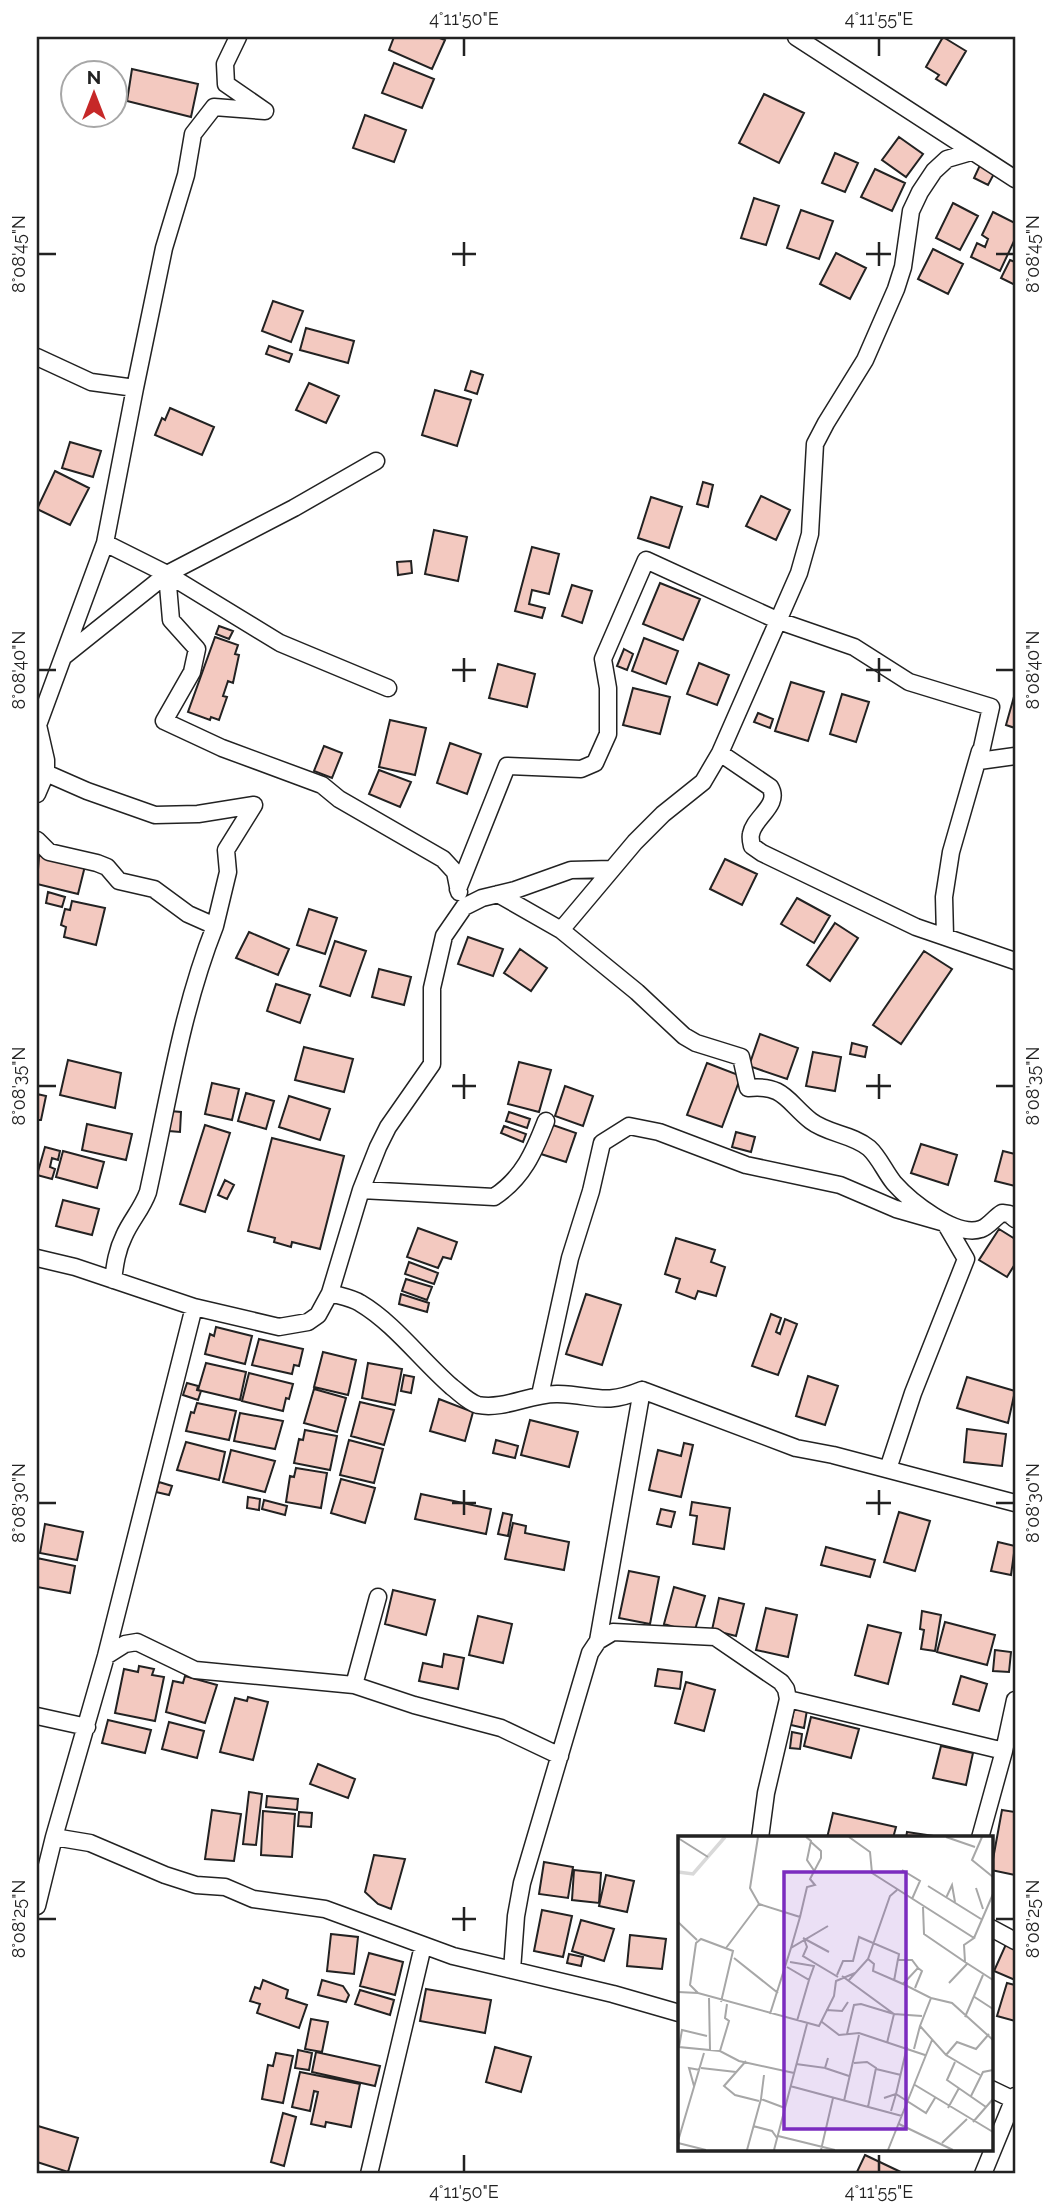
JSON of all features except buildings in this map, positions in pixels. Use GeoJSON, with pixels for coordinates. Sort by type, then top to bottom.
{"type":"FeatureCollection","features":[{"type":"Feature","properties":{"kind":"street"},"geometry":{"type":"LineString","coordinates":[[37,794],[46,773],[46,760],[38,725],[106,543],[164,248],[186,175],[193,134],[214,107],[265,111],[226,84],[225,64],[238,37]]}},
{"type":"Feature","properties":{"kind":"street"},"geometry":{"type":"LineString","coordinates":[[796,37],[1015,180]]}},
{"type":"Feature","properties":{"kind":"street"},"geometry":{"type":"LineString","coordinates":[[561,930],[635,842],[663,814],[703,782],[720,753],[799,573],[810,534],[815,444],[865,360],[896,289],[903,267],[911,211],[920,192],[947,159],[971,152]]}},
{"type":"Feature","properties":{"kind":"street"},"geometry":{"type":"LineString","coordinates":[[37,357],[91,382],[135,388]]}},
{"type":"Feature","properties":{"kind":"street"},"geometry":{"type":"LineString","coordinates":[[63,657],[167,575],[295,508],[376,461]]}},
{"type":"Feature","properties":{"kind":"street"},"geometry":{"type":"LineString","coordinates":[[106,543],[167,575],[280,643],[388,688]]}},
{"type":"Feature","properties":{"kind":"street"},"geometry":{"type":"LineString","coordinates":[[458,889],[507,766],[581,769],[596,763],[608,734],[608,688],[603,659],[646,560],[779,621],[854,647],[909,682],[991,707]]}},
{"type":"Feature","properties":{"kind":"street"},"geometry":{"type":"LineString","coordinates":[[167,575],[171,620],[197,649],[192,671],[164,721],[222,748],[322,785],[339,799],[443,859],[455,872],[464,907]]}},
{"type":"Feature","properties":{"kind":"street"},"geometry":{"type":"LineString","coordinates":[[991,707],[979,761],[1015,756]]}},
{"type":"Feature","properties":{"kind":"street"},"geometry":{"type":"LineString","coordinates":[[944,936],[944,897],[951,852],[968,799],[991,707]]}},
{"type":"Feature","properties":{"kind":"street"},"geometry":{"type":"LineString","coordinates":[[720,753],[773,792],[773,799],[750,833],[752,846],[916,927],[1015,961]]}},
{"type":"Feature","properties":{"kind":"street"},"geometry":{"type":"LineString","coordinates":[[46,773],[155,815],[198,814],[254,805],[226,850],[228,872],[215,926],[178,1043],[148,1192],[142,1209],[125,1232],[117,1250],[113,1280]]}},
{"type":"Feature","properties":{"kind":"street"},"geometry":{"type":"LineString","coordinates":[[37,840],[49,852],[97,863],[107,867],[120,881],[154,889],[188,914],[215,926]]}},
{"type":"Feature","properties":{"kind":"street"},"geometry":{"type":"LineString","coordinates":[[37,1258],[75,1267],[194,1307],[279,1327],[299,1326],[318,1315],[330,1293],[361,1190],[378,1147],[388,1127],[432,1063],[432,988],[444,936],[464,907],[482,898],[515,890],[571,870],[612,869]]}},
{"type":"Feature","properties":{"kind":"street"},"geometry":{"type":"LineString","coordinates":[[498,894],[561,930],[637,992],[684,1036],[696,1043],[741,1057],[748,1088],[770,1087],[789,1100],[812,1122],[862,1143],[872,1151],[893,1182],[916,1204],[944,1223],[966,1259],[913,1392],[888,1469]]}},
{"type":"Feature","properties":{"kind":"street"},"geometry":{"type":"LineString","coordinates":[[361,1190],[494,1198],[507,1189],[531,1158],[546,1121]]}},
{"type":"Feature","properties":{"kind":"street"},"geometry":{"type":"LineString","coordinates":[[540,1395],[570,1258],[591,1191],[602,1143],[629,1126],[659,1132],[746,1165],[840,1185],[895,1209],[967,1229],[981,1229],[1002,1213],[1015,1219]]}},
{"type":"Feature","properties":{"kind":"street"},"geometry":{"type":"LineString","coordinates":[[330,1293],[358,1301],[374,1312],[444,1381],[475,1404],[492,1406],[540,1395],[558,1394],[602,1400],[623,1398],[642,1390],[796,1448],[833,1455],[1015,1503]]}},
{"type":"Feature","properties":{"kind":"street"},"geometry":{"type":"LineString","coordinates":[[37,1906],[106,1656],[194,1307]]}},
{"type":"Feature","properties":{"kind":"street"},"geometry":{"type":"LineString","coordinates":[[512,1970],[516,1916],[522,1883],[590,1653],[598,1641],[642,1390]]}},
{"type":"Feature","properties":{"kind":"street"},"geometry":{"type":"LineString","coordinates":[[355,1685],[378,1597]]}},
{"type":"Feature","properties":{"kind":"street"},"geometry":{"type":"LineString","coordinates":[[598,1641],[613,1632],[716,1637],[781,1682],[788,1699],[766,1793],[760,1836]]}},
{"type":"Feature","properties":{"kind":"street"},"geometry":{"type":"LineString","coordinates":[[106,1656],[125,1644],[137,1642],[195,1670],[355,1685],[414,1705],[501,1728],[560,1756]]}},
{"type":"Feature","properties":{"kind":"street"},"geometry":{"type":"LineString","coordinates":[[788,1699],[1004,1751]]}},
{"type":"Feature","properties":{"kind":"street"},"geometry":{"type":"LineString","coordinates":[[981,1836],[1015,1700]]}},
{"type":"Feature","properties":{"kind":"street"},"geometry":{"type":"LineString","coordinates":[[37,1716],[87,1727]]}},
{"type":"Feature","properties":{"kind":"street"},"geometry":{"type":"LineString","coordinates":[[54,1837],[90,1843],[165,1875],[196,1885],[225,1887],[253,1899],[325,1909],[453,1956],[613,1994],[678,2013]]}},
{"type":"Feature","properties":{"kind":"street"},"geometry":{"type":"LineString","coordinates":[[992,1929],[1015,1941]]}},
{"type":"Feature","properties":{"kind":"street"},"geometry":{"type":"LineString","coordinates":[[369,2174],[423,1946]]}},
{"type":"Feature","properties":{"kind":"street"},"geometry":{"type":"LineString","coordinates":[[986,2173],[1014,2098],[992,2089]]}}]}
